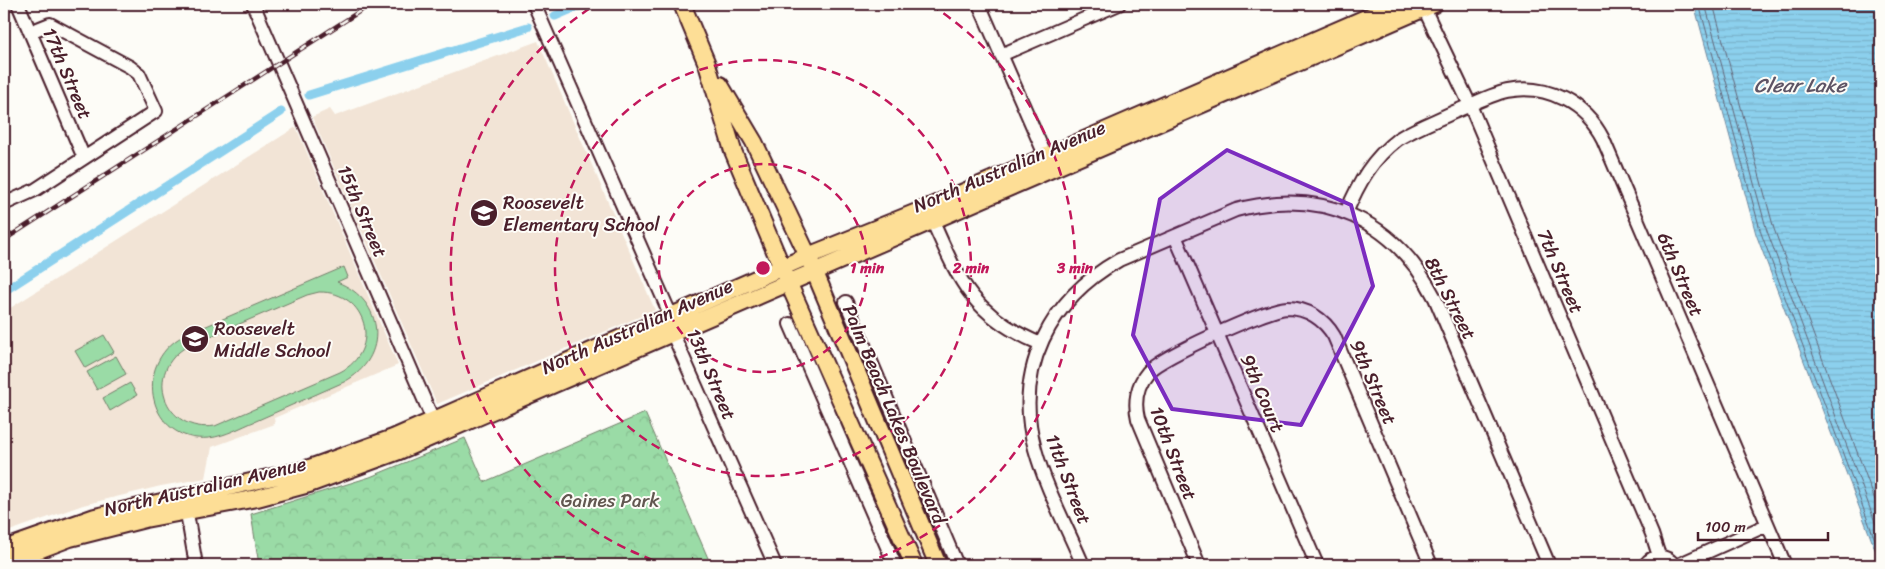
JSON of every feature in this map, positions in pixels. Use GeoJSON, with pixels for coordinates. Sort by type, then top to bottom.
{"type":"FeatureCollection","features":[{"type":"Feature","properties":{"kind":"main road","name":"Palm Beach Lakes Boulevard"},"geometry":{"type":"LineString","coordinates":[[682,4],[707,64],[733,151],[785,275],[827,389],[911,558]]}},
{"type":"Feature","properties":{"kind":"main road","name":"North Australian Avenue"},"geometry":{"type":"LineString","coordinates":[[4,563],[70,538],[145,519],[186,504],[304,470],[436,428],[785,275],[1049,163],[1398,4]]}},
{"type":"Feature","properties":{"kind":"main road","name":"North Australian Avenue"},"geometry":{"type":"LineString","coordinates":[[1049,163],[1427,5]]}},
{"type":"Feature","properties":{"kind":"main road","name":"Palm Beach Lakes Boulevard"},"geometry":{"type":"LineString","coordinates":[[707,64],[754,142],[811,264],[902,484],[938,565]]}},
{"type":"Feature","properties":{"kind":"main road","name":"North Australian Avenue"},"geometry":{"type":"LineString","coordinates":[[4,549],[95,517],[186,504]]}},
{"type":"Feature","properties":{"kind":"main road"},"geometry":{"type":"LineString","coordinates":[[911,558],[928,543]]}},
{"type":"Feature","properties":{"kind":"street","name":"17th Street"},"geometry":{"type":"LineString","coordinates":[[18,4],[84,158]]}},
{"type":"Feature","properties":{"kind":"street","name":"15th Street"},"geometry":{"type":"LineString","coordinates":[[253,4],[436,428]]}},
{"type":"Feature","properties":{"kind":"street","name":"13th Street"},"geometry":{"type":"LineString","coordinates":[[536,4],[775,565]]}},
{"type":"Feature","properties":{"kind":"street"},"geometry":{"type":"LineString","coordinates":[[979,4],[1049,163]]}},
{"type":"Feature","properties":{"kind":"street"},"geometry":{"type":"LineString","coordinates":[[1002,55],[1119,4]]}},
{"type":"Feature","properties":{"kind":"street","name":"7th Street"},"geometry":{"type":"LineString","coordinates":[[1427,5],[1652,534],[1659,556]]}},
{"type":"Feature","properties":{"kind":"street"},"geometry":{"type":"LineString","coordinates":[[4,204],[35,190],[156,111],[139,74],[130,67],[50,24],[30,32]]}},
{"type":"Feature","properties":{"kind":"street","name":"6th Street"},"geometry":{"type":"LineString","coordinates":[[1346,213],[1366,171],[1386,148],[1412,131],[1470,105],[1510,91],[1536,90],[1549,93],[1573,104],[1593,122],[1604,139],[1767,525],[1786,565]]}},
{"type":"Feature","properties":{"kind":"street","name":"8th Street"},"geometry":{"type":"LineString","coordinates":[[1175,236],[1236,210],[1276,202],[1316,204],[1346,213],[1374,227],[1391,239],[1410,258],[1426,280],[1549,565]]}},
{"type":"Feature","properties":{"kind":"street"},"geometry":{"type":"LineString","coordinates":[[930,215],[958,274],[974,300],[997,322],[1041,344]]}},
{"type":"Feature","properties":{"kind":"street","name":"9th Court"},"geometry":{"type":"LineString","coordinates":[[1175,236],[1317,565]]}},
{"type":"Feature","properties":{"kind":"street","name":"11th Street"},"geometry":{"type":"LineString","coordinates":[[1083,565],[1042,468],[1031,430],[1029,389],[1041,344],[1054,318],[1066,301],[1091,278],[1119,260],[1175,236]]}},
{"type":"Feature","properties":{"kind":"street"},"geometry":{"type":"LineString","coordinates":[[846,302],[957,565]]}},
{"type":"Feature","properties":{"kind":"street","name":"9th Street"},"geometry":{"type":"LineString","coordinates":[[1217,334],[1266,313],[1286,308],[1311,314],[1331,330],[1431,565]]}},
{"type":"Feature","properties":{"kind":"street"},"geometry":{"type":"LineString","coordinates":[[790,324],[827,389],[896,565]]}},
{"type":"Feature","properties":{"kind":"street","name":"10th Street"},"geometry":{"type":"LineString","coordinates":[[1199,565],[1140,426],[1136,400],[1145,376],[1153,366],[1164,358],[1217,334]]}},
{"type":"Feature","properties":{"kind":"street"},"geometry":{"type":"LineString","coordinates":[[902,484],[920,477]]}},
{"type":"Feature","properties":{"kind":"street"},"geometry":{"type":"LineString","coordinates":[[186,504],[196,565]]}},
{"type":"Feature","properties":{"kind":"street"},"geometry":{"type":"LineString","coordinates":[[1645,565],[1650,560],[1659,556],[1668,559],[1676,565],[1767,525]]}},
{"type":"Feature","properties":{"kind":"highlighted area"},"geometry":{"type":"Polygon","coordinates":[[[1227,150],[1351,205],[1373,286],[1301,425],[1172,409],[1133,335],[1160,199],[1227,150]]]}},
{"type":"Feature","properties":{"kind":"shaded area","name":"Roosevelt Elementary School"},"geometry":{"type":"Polygon","coordinates":[[[538,41],[655,310],[437,404],[312,117],[330,109],[335,116],[538,41]]]}},
{"type":"Feature","properties":{"kind":"shaded area","name":"Roosevelt Middle School"},"geometry":{"type":"Polygon","coordinates":[[[296,127],[398,365],[274,418],[275,424],[212,447],[206,478],[161,486],[83,505],[4,533],[4,312],[296,127]]]}},
{"type":"Feature","properties":{"kind":"green space"},"geometry":{"type":"Polygon","coordinates":[[[344,267],[348,277],[337,282],[353,290],[365,302],[372,315],[376,330],[375,345],[369,359],[359,372],[344,382],[233,431],[209,438],[189,436],[172,429],[161,416],[154,400],[153,382],[157,365],[167,349],[183,336],[344,267]],[[319,292],[307,295],[188,346],[174,357],[166,370],[163,384],[165,398],[172,411],[183,420],[197,426],[215,426],[340,372],[353,362],[362,350],[365,337],[364,323],[358,311],[349,301],[335,294],[319,292]]]}},
{"type":"Feature","properties":{"kind":"green space"},"geometry":{"type":"Polygon","coordinates":[[[104,335],[114,352],[85,368],[75,351],[104,335]]]}},
{"type":"Feature","properties":{"kind":"green space"},"geometry":{"type":"Polygon","coordinates":[[[116,356],[126,374],[97,390],[87,372],[116,356]]]}},
{"type":"Feature","properties":{"kind":"green space"},"geometry":{"type":"Polygon","coordinates":[[[130,383],[137,395],[110,411],[103,398],[130,383]]]}},
{"type":"Feature","properties":{"kind":"green space","name":"Gaines Park"},"geometry":{"type":"Polygon","coordinates":[[[645,413],[711,565],[259,565],[251,514],[370,477],[465,438],[484,482],[645,413]]]}},
{"type":"Feature","properties":{"kind":"water","name":"Clear Lake"},"geometry":{"type":"Polygon","coordinates":[[[1694,4],[1881,4],[1881,565],[1756,234],[1694,4]]]}},
{"type":"Feature","properties":{"kind":"waterway"},"geometry":{"type":"LineString","coordinates":[[555,16],[583,4]]}},
{"type":"Feature","properties":{"kind":"waterway"},"geometry":{"type":"LineString","coordinates":[[309,95],[528,27]]}},
{"type":"Feature","properties":{"kind":"waterway"},"geometry":{"type":"LineString","coordinates":[[4,291],[281,112]]}},
{"type":"Feature","properties":{"kind":"railway"},"geometry":{"type":"LineString","coordinates":[[4,240],[371,4]]}},
{"type":"Feature","properties":{"kind":"place","name":"Roosevelt Elementary School"},"geometry":{"type":"Point","coordinates":[484,213]}},
{"type":"Feature","properties":{"kind":"place","name":"Roosevelt Middle School"},"geometry":{"type":"Point","coordinates":[195,339]}}]}
